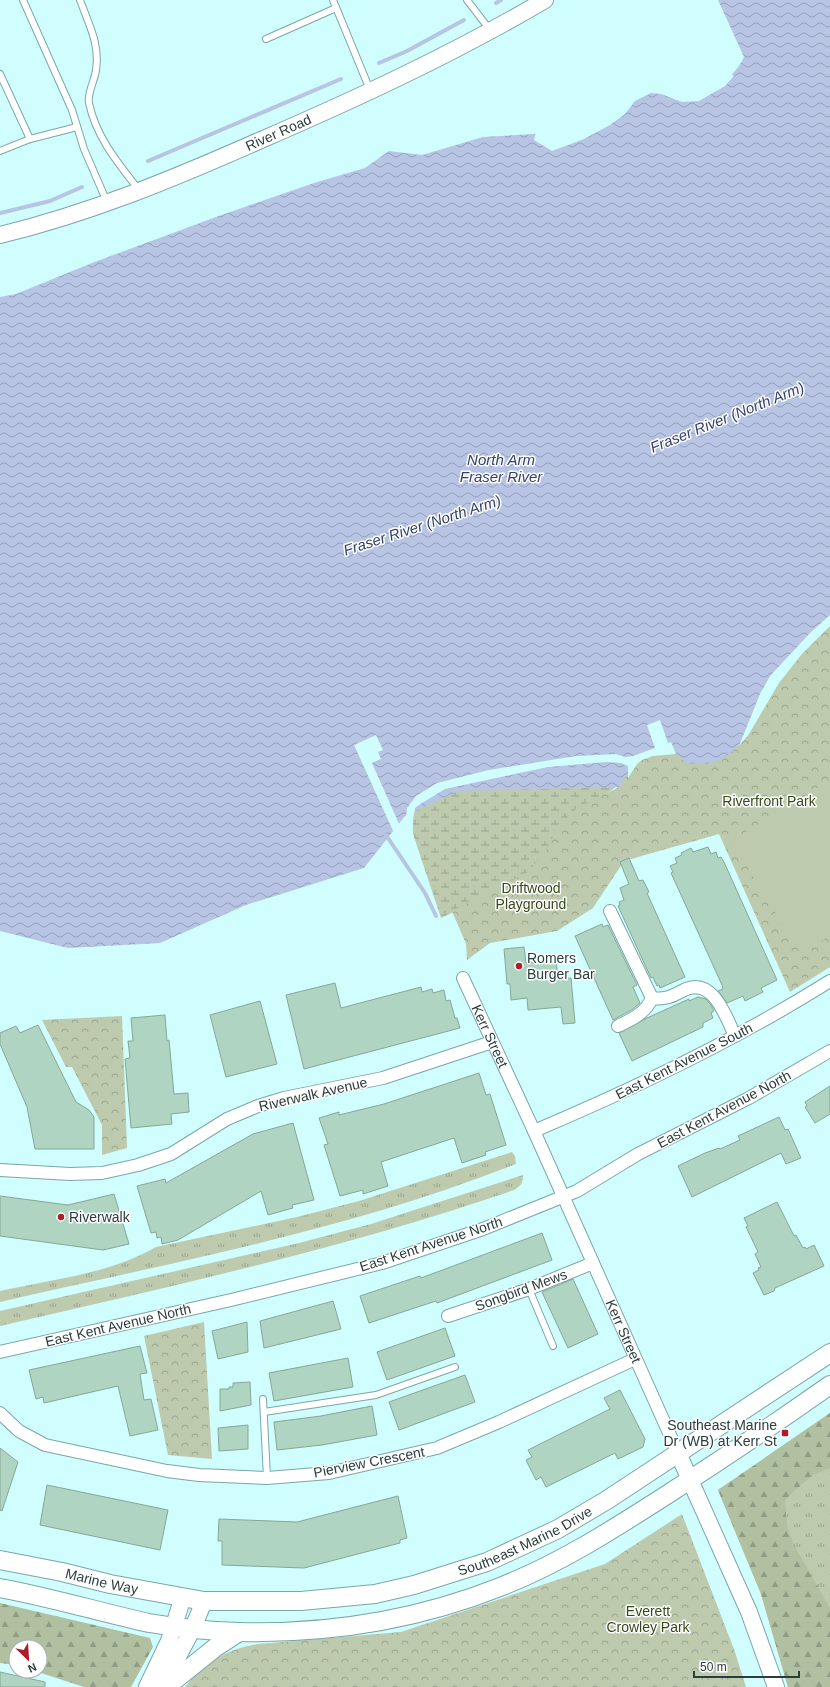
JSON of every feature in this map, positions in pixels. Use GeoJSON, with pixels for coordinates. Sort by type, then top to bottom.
{"type":"FeatureCollection","features":[{"type":"Feature","properties":{"kind":"main road","name":"Southeast Marine Drive"},"geometry":{"type":"LineString","coordinates":[[204,1601],[301,1601],[374,1594],[453,1573],[487,1562],[558,1529],[607,1500],[830,1353]]}},
{"type":"Feature","properties":{"kind":"main road","name":"Southeast Marine Drive"},"geometry":{"type":"LineString","coordinates":[[193,1628],[239,1632],[308,1630],[348,1626],[386,1620],[444,1606],[500,1587],[550,1565],[598,1539],[690,1480],[830,1385]]}},
{"type":"Feature","properties":{"kind":"main road","name":"Marine Way"},"geometry":{"type":"LineString","coordinates":[[0,1560],[62,1572],[110,1584],[204,1601]]}},
{"type":"Feature","properties":{"kind":"main road","name":"Marine Way"},"geometry":{"type":"LineString","coordinates":[[0,1588],[32,1594],[151,1623],[193,1628]]}},
{"type":"Feature","properties":{"kind":"main road"},"geometry":{"type":"LineString","coordinates":[[166,1687],[212,1650],[239,1632]]}},
{"type":"Feature","properties":{"kind":"street","name":"River Road"},"geometry":{"type":"LineString","coordinates":[[0,236],[42,225],[108,204],[216,160],[371,91],[433,61],[545,0]]}},
{"type":"Feature","properties":{"kind":"street"},"geometry":{"type":"LineString","coordinates":[[610,911],[652,998],[648,1007],[638,1016],[618,1026]]}},
{"type":"Feature","properties":{"kind":"street","name":"Kerr Street"},"geometry":{"type":"LineString","coordinates":[[463,978],[534,1131],[749,1612],[776,1687]]}},
{"type":"Feature","properties":{"kind":"street","name":"East Kent Avenue South"},"geometry":{"type":"LineString","coordinates":[[534,1131],[670,1070],[735,1036],[830,980]]}},
{"type":"Feature","properties":{"kind":"street"},"geometry":{"type":"LineString","coordinates":[[652,998],[661,999],[674,996],[686,989],[698,987],[707,990],[715,997],[735,1036]]}},
{"type":"Feature","properties":{"kind":"street","name":"Riverwalk Avenue"},"geometry":{"type":"LineString","coordinates":[[0,1170],[70,1174],[102,1173],[138,1165],[171,1154],[227,1119],[258,1106],[284,1098],[383,1078],[492,1042]]}},
{"type":"Feature","properties":{"kind":"street","name":"East Kent Avenue North"},"geometry":{"type":"LineString","coordinates":[[0,1352],[231,1300],[382,1263],[483,1229],[563,1197],[586,1186],[643,1152],[749,1098],[830,1051]]}},
{"type":"Feature","properties":{"kind":"street","name":"Songbird Mews"},"geometry":{"type":"LineString","coordinates":[[448,1316],[529,1289],[593,1263]]}},
{"type":"Feature","properties":{"kind":"street","name":"Pierview Crescent"},"geometry":{"type":"LineString","coordinates":[[0,1413],[10,1424],[24,1434],[54,1447],[167,1471],[199,1476],[267,1478],[329,1473],[438,1448],[499,1422],[635,1358]]}},
{"type":"Feature","properties":{"kind":"street"},"geometry":{"type":"LineString","coordinates":[[148,1687],[175,1626],[183,1597]]}},
{"type":"Feature","properties":{"kind":"street"},"geometry":{"type":"LineString","coordinates":[[162,1687],[193,1628],[204,1601]]}},
{"type":"Feature","properties":{"kind":"lane"},"geometry":{"type":"LineString","coordinates":[[24,0],[72,110],[84,149],[108,204]]}},
{"type":"Feature","properties":{"kind":"lane"},"geometry":{"type":"LineString","coordinates":[[80,0],[98,48],[96,71],[88,101],[97,131],[107,148],[140,191]]}},
{"type":"Feature","properties":{"kind":"lane"},"geometry":{"type":"LineString","coordinates":[[333,0],[371,91]]}},
{"type":"Feature","properties":{"kind":"lane"},"geometry":{"type":"LineString","coordinates":[[467,0],[490,30]]}},
{"type":"Feature","properties":{"kind":"lane"},"geometry":{"type":"LineString","coordinates":[[266,39],[336,8]]}},
{"type":"Feature","properties":{"kind":"lane"},"geometry":{"type":"LineString","coordinates":[[0,74],[30,139]]}},
{"type":"Feature","properties":{"kind":"lane"},"geometry":{"type":"LineString","coordinates":[[0,151],[30,139],[77,127]]}},
{"type":"Feature","properties":{"kind":"lane"},"geometry":{"type":"LineString","coordinates":[[529,1289],[553,1346]]}},
{"type":"Feature","properties":{"kind":"lane"},"geometry":{"type":"LineString","coordinates":[[264,1412],[376,1395],[455,1367]]}},
{"type":"Feature","properties":{"kind":"lane"},"geometry":{"type":"LineString","coordinates":[[264,1399],[267,1478]]}},
{"type":"Feature","properties":{"kind":"green space","name":"Riverfront Park"},"geometry":{"type":"Polygon","coordinates":[[[830,624],[830,967],[790,992],[719,834],[624,861],[593,908],[557,931],[490,943],[467,960],[466,944],[452,911],[528,872],[547,849],[559,825],[577,808],[619,787],[635,762],[646,756],[673,751],[676,754],[777,682],[801,653],[830,624]]]}},
{"type":"Feature","properties":{"kind":"green space"},"geometry":{"type":"Polygon","coordinates":[[[628,778],[602,797],[531,874],[441,918],[413,834],[415,808],[445,789],[628,778]]]}},
{"type":"Feature","properties":{"kind":"green space"},"geometry":{"type":"Polygon","coordinates":[[[830,780],[830,936],[801,954],[731,841],[830,780]]]}},
{"type":"Feature","properties":{"kind":"green space"},"geometry":{"type":"Polygon","coordinates":[[[122,1016],[127,1148],[102,1155],[102,1125],[72,1067],[66,1067],[42,1020],[122,1016]]]}},
{"type":"Feature","properties":{"kind":"green space"},"geometry":{"type":"Polygon","coordinates":[[[512,1152],[515,1156],[516,1164],[390,1208],[261,1243],[0,1302],[0,1291],[80,1275],[139,1256],[156,1247],[297,1217],[359,1201],[512,1152]]]}},
{"type":"Feature","properties":{"kind":"green space"},"geometry":{"type":"Polygon","coordinates":[[[523,1175],[521,1184],[514,1190],[387,1230],[259,1265],[0,1326],[0,1311],[299,1243],[371,1224],[523,1175]]]}},
{"type":"Feature","properties":{"kind":"green space"},"geometry":{"type":"Polygon","coordinates":[[[204,1322],[212,1459],[168,1455],[144,1336],[204,1322]]]}},
{"type":"Feature","properties":{"kind":"green space"},"geometry":{"type":"Polygon","coordinates":[[[830,1413],[830,1687],[788,1687],[761,1594],[718,1490],[830,1413]]]}},
{"type":"Feature","properties":{"kind":"green space"},"geometry":{"type":"Polygon","coordinates":[[[830,1413],[830,1468],[812,1475],[785,1500],[787,1526],[794,1545],[830,1608],[830,1687],[788,1687],[761,1594],[718,1490],[830,1413]]]}},
{"type":"Feature","properties":{"kind":"green space","name":"Everett Crowley Park"},"geometry":{"type":"Polygon","coordinates":[[[682,1514],[735,1652],[746,1687],[185,1687],[193,1678],[217,1658],[246,1647],[258,1644],[401,1632],[605,1564],[682,1514]]]}},
{"type":"Feature","properties":{"kind":"green space"},"geometry":{"type":"Polygon","coordinates":[[[0,1603],[150,1638],[153,1647],[131,1687],[84,1687],[48,1675],[48,1639],[8,1639],[8,1664],[0,1663],[0,1603]]]}},
{"type":"Feature","properties":{"kind":"water","name":"North Arm Fraser River"},"geometry":{"type":"Polygon","coordinates":[[[718,0],[830,0],[830,624],[802,652],[777,683],[747,735],[727,756],[714,762],[699,764],[687,763],[673,751],[646,757],[635,764],[619,787],[459,791],[405,816],[364,868],[246,905],[160,943],[68,948],[0,931],[0,297],[16,294],[92,263],[216,217],[314,183],[365,168],[389,151],[422,155],[483,137],[535,134],[550,146],[555,146],[600,126],[633,101],[645,94],[656,91],[686,97],[704,93],[728,79],[740,65],[744,57],[718,0]]]}},
{"type":"Feature","properties":{"kind":"pier"},"geometry":{"type":"Polygon","coordinates":[[[731,74],[734,76],[725,86],[699,101],[682,102],[661,94],[651,93],[635,101],[625,114],[610,125],[584,139],[552,151],[534,140],[536,132],[551,144],[555,144],[598,124],[644,92],[658,88],[685,95],[715,86],[731,74]]]}},
{"type":"Feature","properties":{"kind":"pier"},"geometry":{"type":"Polygon","coordinates":[[[830,615],[830,626],[802,654],[779,683],[749,734],[739,746],[760,694],[770,676],[810,633],[830,615]]]}},
{"type":"Feature","properties":{"kind":"pier"},"geometry":{"type":"Polygon","coordinates":[[[660,720],[668,743],[671,742],[676,754],[653,756],[642,760],[637,764],[628,778],[628,766],[621,763],[607,762],[548,767],[445,789],[415,808],[414,814],[406,818],[407,808],[416,796],[437,783],[489,770],[576,756],[616,754],[625,757],[633,756],[655,748],[647,725],[660,720]]]}},
{"type":"Feature","properties":{"kind":"pier"},"geometry":{"type":"Polygon","coordinates":[[[376,735],[383,750],[378,752],[381,759],[372,763],[400,826],[394,833],[354,745],[376,735]]]}},
{"type":"Feature","properties":{"kind":"building"},"geometry":{"type":"Polygon","coordinates":[[[708,847],[711,854],[716,852],[718,858],[721,857],[724,862],[777,980],[761,988],[763,992],[745,1001],[743,996],[727,1003],[718,991],[723,989],[722,985],[671,873],[673,872],[670,866],[677,863],[675,858],[682,855],[681,853],[691,848],[693,852],[708,847]]]}},
{"type":"Feature","properties":{"kind":"building"},"geometry":{"type":"Polygon","coordinates":[[[629,858],[639,881],[643,880],[649,892],[647,893],[685,977],[660,988],[659,985],[657,986],[653,977],[651,978],[618,906],[620,905],[619,902],[624,900],[620,888],[629,884],[620,862],[629,858]]]}},
{"type":"Feature","properties":{"kind":"building"},"geometry":{"type":"Polygon","coordinates":[[[602,924],[603,927],[608,925],[637,985],[633,987],[640,1003],[633,1009],[613,1020],[575,936],[602,924]]]}},
{"type":"Feature","properties":{"kind":"building"},"geometry":{"type":"Polygon","coordinates":[[[524,947],[526,963],[556,960],[558,979],[571,978],[575,1023],[563,1024],[561,1007],[528,1010],[527,998],[511,1000],[510,984],[507,984],[504,949],[524,947]]]}},
{"type":"Feature","properties":{"kind":"building"},"geometry":{"type":"Polygon","coordinates":[[[335,983],[341,1008],[421,987],[422,992],[432,989],[433,993],[444,990],[446,1001],[450,1000],[455,1018],[457,1018],[460,1028],[304,1069],[286,995],[335,983]]]}},
{"type":"Feature","properties":{"kind":"building"},"geometry":{"type":"Polygon","coordinates":[[[698,997],[706,999],[711,1005],[714,1011],[711,1013],[713,1018],[703,1023],[703,1027],[632,1061],[619,1033],[647,1018],[689,999],[689,1001],[698,997]]]}},
{"type":"Feature","properties":{"kind":"building"},"geometry":{"type":"Polygon","coordinates":[[[260,1001],[277,1064],[226,1077],[210,1015],[260,1001]]]}},
{"type":"Feature","properties":{"kind":"building"},"geometry":{"type":"Polygon","coordinates":[[[165,1015],[174,1094],[188,1093],[189,1112],[171,1114],[172,1124],[131,1128],[125,1059],[130,1058],[128,1041],[133,1041],[131,1018],[165,1015]]]}},
{"type":"Feature","properties":{"kind":"building"},"geometry":{"type":"Polygon","coordinates":[[[38,1025],[76,1102],[89,1110],[94,1117],[94,1149],[35,1149],[27,1107],[0,1044],[0,1033],[16,1026],[20,1033],[38,1025]]]}},
{"type":"Feature","properties":{"kind":"building"},"geometry":{"type":"Polygon","coordinates":[[[479,1073],[486,1095],[490,1094],[506,1145],[485,1152],[486,1155],[462,1163],[454,1138],[381,1162],[388,1186],[363,1194],[363,1190],[340,1196],[324,1145],[328,1144],[319,1118],[339,1112],[339,1115],[384,1104],[479,1073]]]}},
{"type":"Feature","properties":{"kind":"building"},"geometry":{"type":"Polygon","coordinates":[[[830,1086],[830,1114],[815,1123],[805,1107],[807,1106],[805,1102],[830,1086]]]}},
{"type":"Feature","properties":{"kind":"building"},"geometry":{"type":"Polygon","coordinates":[[[779,1117],[785,1130],[788,1129],[801,1158],[786,1164],[781,1153],[692,1197],[678,1166],[705,1153],[719,1148],[720,1149],[740,1140],[738,1136],[779,1117]]]}},
{"type":"Feature","properties":{"kind":"building"},"geometry":{"type":"Polygon","coordinates":[[[293,1123],[314,1200],[292,1205],[293,1208],[268,1215],[261,1191],[178,1240],[162,1244],[161,1237],[157,1238],[156,1232],[151,1233],[137,1186],[165,1179],[166,1183],[253,1134],[293,1123]]]}},
{"type":"Feature","properties":{"kind":"building","name":"Riverwalk"},"geometry":{"type":"Polygon","coordinates":[[[114,1194],[129,1244],[103,1250],[0,1236],[0,1196],[68,1205],[114,1194]]]}},
{"type":"Feature","properties":{"kind":"building"},"geometry":{"type":"Polygon","coordinates":[[[777,1202],[794,1236],[796,1235],[803,1248],[805,1247],[806,1249],[814,1245],[824,1266],[775,1288],[774,1291],[764,1295],[753,1273],[761,1267],[755,1254],[758,1252],[746,1227],[748,1226],[744,1218],[777,1202]]]}},
{"type":"Feature","properties":{"kind":"building"},"geometry":{"type":"Polygon","coordinates":[[[542,1233],[552,1260],[437,1303],[436,1301],[369,1323],[360,1296],[420,1276],[421,1278],[542,1233]]]}},
{"type":"Feature","properties":{"kind":"building"},"geometry":{"type":"Polygon","coordinates":[[[573,1279],[598,1334],[568,1348],[542,1292],[573,1279]]]}},
{"type":"Feature","properties":{"kind":"building"},"geometry":{"type":"Polygon","coordinates":[[[333,1301],[341,1329],[264,1348],[260,1321],[333,1301]]]}},
{"type":"Feature","properties":{"kind":"building"},"geometry":{"type":"Polygon","coordinates":[[[247,1322],[248,1352],[218,1359],[212,1331],[247,1322]]]}},
{"type":"Feature","properties":{"kind":"building"},"geometry":{"type":"Polygon","coordinates":[[[445,1328],[455,1356],[387,1380],[377,1352],[445,1328]]]}},
{"type":"Feature","properties":{"kind":"building"},"geometry":{"type":"Polygon","coordinates":[[[140,1346],[147,1373],[140,1374],[144,1400],[151,1399],[158,1430],[130,1436],[118,1386],[44,1403],[43,1397],[36,1399],[29,1370],[140,1346]]]}},
{"type":"Feature","properties":{"kind":"building"},"geometry":{"type":"Polygon","coordinates":[[[348,1358],[353,1387],[274,1401],[269,1373],[348,1358]]]}},
{"type":"Feature","properties":{"kind":"building"},"geometry":{"type":"Polygon","coordinates":[[[465,1375],[475,1402],[399,1430],[389,1402],[465,1375]]]}},
{"type":"Feature","properties":{"kind":"building"},"geometry":{"type":"Polygon","coordinates":[[[250,1382],[251,1405],[220,1411],[220,1389],[229,1389],[229,1387],[233,1387],[233,1383],[250,1382]]]}},
{"type":"Feature","properties":{"kind":"building"},"geometry":{"type":"Polygon","coordinates":[[[620,1390],[645,1439],[643,1447],[618,1459],[615,1453],[546,1487],[541,1477],[536,1480],[526,1460],[532,1457],[528,1450],[610,1409],[604,1398],[620,1390]]]}},
{"type":"Feature","properties":{"kind":"building"},"geometry":{"type":"Polygon","coordinates":[[[372,1406],[377,1435],[322,1445],[277,1450],[274,1422],[321,1416],[372,1406]]]}},
{"type":"Feature","properties":{"kind":"building"},"geometry":{"type":"Polygon","coordinates":[[[248,1425],[248,1449],[219,1451],[218,1428],[248,1425]]]}},
{"type":"Feature","properties":{"kind":"building"},"geometry":{"type":"Polygon","coordinates":[[[0,1448],[18,1462],[2,1511],[0,1510],[0,1448]]]}},
{"type":"Feature","properties":{"kind":"building"},"geometry":{"type":"Polygon","coordinates":[[[47,1485],[168,1510],[160,1550],[40,1525],[47,1485]]]}},
{"type":"Feature","properties":{"kind":"building"},"geometry":{"type":"Polygon","coordinates":[[[398,1496],[407,1538],[400,1540],[400,1543],[304,1568],[222,1565],[222,1541],[218,1541],[219,1519],[297,1522],[398,1496]]]}},
{"type":"Feature","properties":{"kind":"building"},"geometry":{"type":"Polygon","coordinates":[[[0,1672],[8,1674],[8,1679],[32,1679],[45,1682],[45,1687],[0,1687],[0,1672]]]}},
{"type":"Feature","properties":{"kind":"waterway"},"geometry":{"type":"LineString","coordinates":[[496,3],[501,0]]}},
{"type":"Feature","properties":{"kind":"waterway"},"geometry":{"type":"LineString","coordinates":[[379,63],[407,51],[464,20]]}},
{"type":"Feature","properties":{"kind":"waterway"},"geometry":{"type":"LineString","coordinates":[[148,161],[341,79]]}},
{"type":"Feature","properties":{"kind":"waterway"},"geometry":{"type":"LineString","coordinates":[[0,213],[50,201],[82,187]]}},
{"type":"Feature","properties":{"kind":"waterway"},"geometry":{"type":"LineString","coordinates":[[386,835],[425,893],[436,916]]}},
{"type":"Feature","properties":{"kind":"place","name":"Romers Burger Bar"},"geometry":{"type":"Point","coordinates":[519,966]}},
{"type":"Feature","properties":{"kind":"place","name":"Riverwalk"},"geometry":{"type":"Point","coordinates":[61,1217]}},
{"type":"Feature","properties":{"kind":"place","name":"Southeast Marine Dr (WB) at Kerr St"},"geometry":{"type":"Point","coordinates":[785,1433]}},
{"type":"Feature","properties":{"kind":"water label","name":"Fraser River (North Arm)"},"geometry":{"type":"Point","coordinates":[727,417]}},
{"type":"Feature","properties":{"kind":"water label","name":"Fraser River (North Arm)"},"geometry":{"type":"Point","coordinates":[422,525]}},
{"type":"Feature","properties":{"kind":"park label","name":"Driftwood Playground"},"geometry":{"type":"Point","coordinates":[531,896]}}]}
